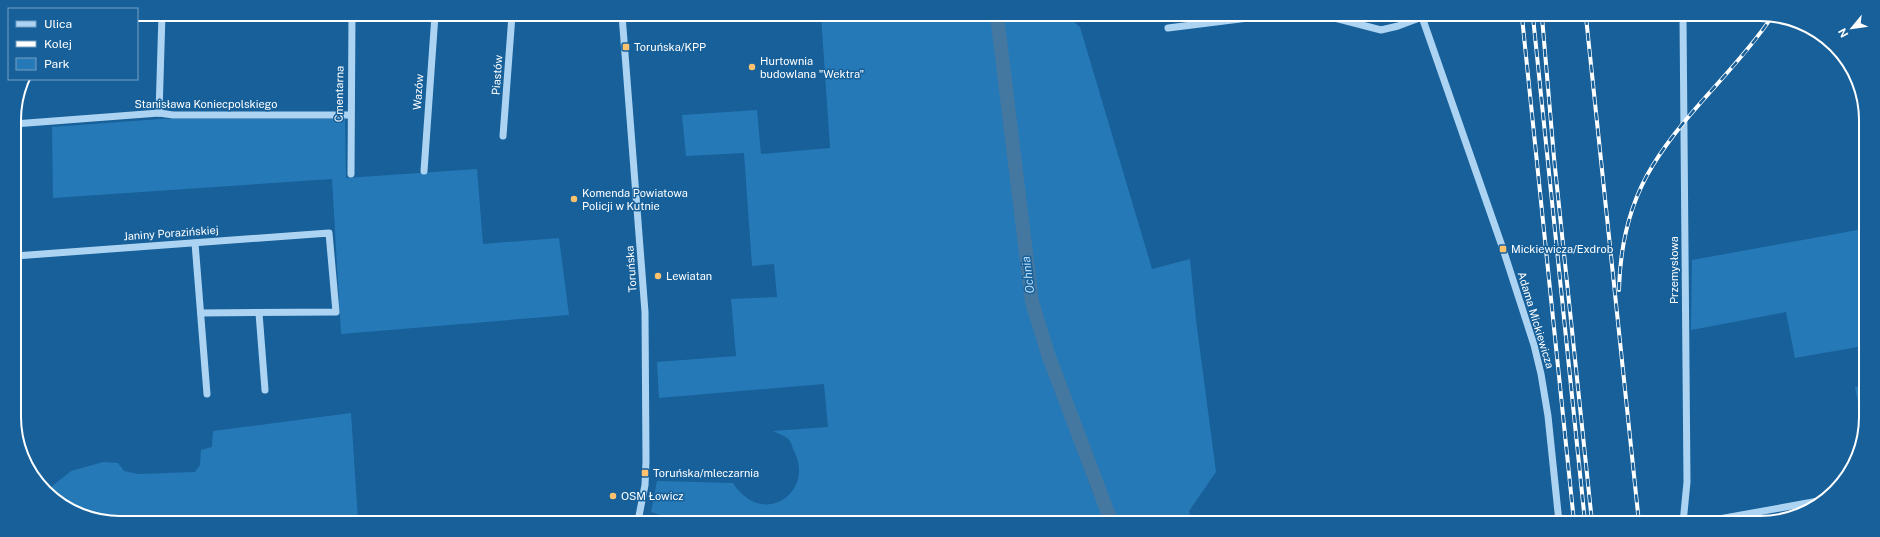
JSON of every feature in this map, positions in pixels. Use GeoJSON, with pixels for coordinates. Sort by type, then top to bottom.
{"type":"FeatureCollection","features":[{"type":"Feature","properties":{"kind":"street"},"geometry":{"type":"LineString","coordinates":[[159,113],[162,21]]}},
{"type":"Feature","properties":{"kind":"street","name":"Cmentarna"},"geometry":{"type":"LineString","coordinates":[[350,174],[352,21]]}},
{"type":"Feature","properties":{"kind":"street","name":"Wazów"},"geometry":{"type":"LineString","coordinates":[[424,171],[434,21]]}},
{"type":"Feature","properties":{"kind":"street","name":"Piastów"},"geometry":{"type":"LineString","coordinates":[[503,136],[512,21]]}},
{"type":"Feature","properties":{"kind":"street","name":"Toruńska"},"geometry":{"type":"LineString","coordinates":[[622,21],[645,312],[646,462],[645,485],[639,516]]}},
{"type":"Feature","properties":{"kind":"street"},"geometry":{"type":"LineString","coordinates":[[1168,28],[1224,21]]}},
{"type":"Feature","properties":{"kind":"street"},"geometry":{"type":"LineString","coordinates":[[1347,21],[1382,30],[1410,21]]}},
{"type":"Feature","properties":{"kind":"street","name":"Adama Mickiewicza"},"geometry":{"type":"LineString","coordinates":[[1423,21],[1503,249],[1534,345],[1541,374],[1548,416],[1558,516]]}},
{"type":"Feature","properties":{"kind":"street","name":"Przemysłowa"},"geometry":{"type":"LineString","coordinates":[[1682,21],[1686,474],[1683,516]]}},
{"type":"Feature","properties":{"kind":"street","name":"Stanisława Koniecpolskiego"},"geometry":{"type":"LineString","coordinates":[[21,123],[159,113],[173,115],[350,115]]}},
{"type":"Feature","properties":{"kind":"street","name":"Janiny Porazińskiej"},"geometry":{"type":"LineString","coordinates":[[21,256],[329,233],[336,312],[258,313]]}},
{"type":"Feature","properties":{"kind":"street"},"geometry":{"type":"LineString","coordinates":[[195,243],[207,394]]}},
{"type":"Feature","properties":{"kind":"street"},"geometry":{"type":"LineString","coordinates":[[201,313],[258,313],[265,390]]}},
{"type":"Feature","properties":{"kind":"street"},"geometry":{"type":"LineString","coordinates":[[1736,516],[1811,502]]}},
{"type":"Feature","properties":{"kind":"green space"},"geometry":{"type":"Polygon","coordinates":[[[821,21],[993,21],[1029,313],[1092,491],[1103,516],[663,516],[651,512],[657,481],[733,483],[745,497],[758,503],[771,504],[783,499],[792,491],[798,479],[799,464],[789,440],[773,431],[828,427],[824,384],[659,398],[657,362],[736,356],[731,299],[777,297],[774,264],[752,266],[744,153],[686,156],[682,115],[757,110],[761,154],[830,148],[821,21]]]}},
{"type":"Feature","properties":{"kind":"green space"},"geometry":{"type":"Polygon","coordinates":[[[1003,21],[1073,21],[1080,27],[1152,269],[1190,259],[1196,320],[1216,472],[1189,511],[1190,516],[1115,516],[1065,386],[1037,304],[1003,21]]]}},
{"type":"Feature","properties":{"kind":"green space"},"geometry":{"type":"Polygon","coordinates":[[[161,119],[345,119],[346,178],[477,169],[483,244],[559,238],[569,315],[341,334],[332,179],[53,198],[52,127],[161,119]]]}},
{"type":"Feature","properties":{"kind":"green space"},"geometry":{"type":"Polygon","coordinates":[[[1859,230],[1859,347],[1795,358],[1786,312],[1691,330],[1692,260],[1859,230]]]}},
{"type":"Feature","properties":{"kind":"green space"},"geometry":{"type":"Polygon","coordinates":[[[1859,386],[1859,408],[1855,387],[1859,386]]]}},
{"type":"Feature","properties":{"kind":"green space"},"geometry":{"type":"Polygon","coordinates":[[[351,413],[358,516],[107,515],[94,513],[70,503],[50,487],[71,471],[103,462],[118,463],[124,471],[138,474],[195,472],[200,465],[201,450],[212,447],[213,431],[351,413]]]}},
{"type":"Feature","properties":{"kind":"waterway","name":"Ochnia"},"geometry":{"type":"LineString","coordinates":[[998,21],[1032,302],[1048,354],[1109,516]]}},
{"type":"Feature","properties":{"kind":"railway"},"geometry":{"type":"LineString","coordinates":[[1522,21],[1573,516]]}},
{"type":"Feature","properties":{"kind":"railway"},"geometry":{"type":"LineString","coordinates":[[1533,21],[1584,516]]}},
{"type":"Feature","properties":{"kind":"railway"},"geometry":{"type":"LineString","coordinates":[[1542,21],[1554,158],[1591,516]]}},
{"type":"Feature","properties":{"kind":"railway"},"geometry":{"type":"LineString","coordinates":[[1586,21],[1638,516]]}},
{"type":"Feature","properties":{"kind":"railway"},"geometry":{"type":"LineString","coordinates":[[1619,290],[1624,241],[1632,209],[1645,179],[1666,145],[1680,127],[1742,55],[1768,22]]}},
{"type":"Feature","properties":{"kind":"place","name":"Toruńska/KPP"},"geometry":{"type":"Point","coordinates":[626,47]}},
{"type":"Feature","properties":{"kind":"place","name":"Hurtownia budowlana \"Wektra\""},"geometry":{"type":"Point","coordinates":[752,67]}},
{"type":"Feature","properties":{"kind":"place","name":"Komenda Powiatowa Policji w Kutnie"},"geometry":{"type":"Point","coordinates":[574,199]}},
{"type":"Feature","properties":{"kind":"place","name":"Mickiewicza/Exdrob"},"geometry":{"type":"Point","coordinates":[1503,249]}},
{"type":"Feature","properties":{"kind":"place","name":"Lewiatan"},"geometry":{"type":"Point","coordinates":[658,276]}},
{"type":"Feature","properties":{"kind":"place","name":"Toruńska/mleczarnia"},"geometry":{"type":"Point","coordinates":[645,473]}},
{"type":"Feature","properties":{"kind":"place","name":"OSM Łowicz"},"geometry":{"type":"Point","coordinates":[613,496]}}]}
